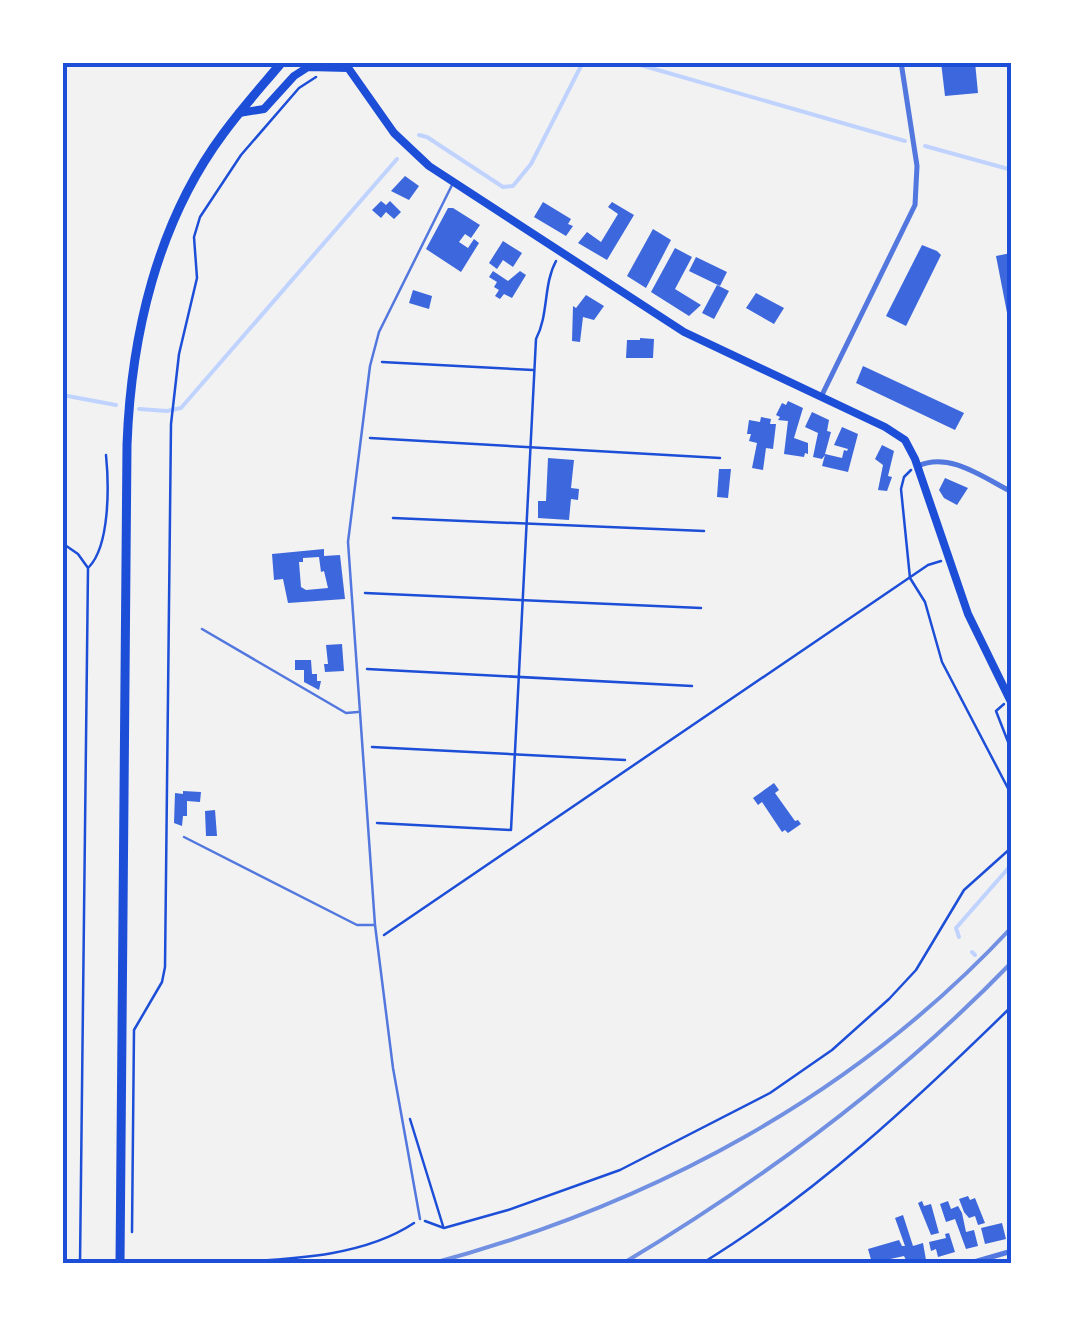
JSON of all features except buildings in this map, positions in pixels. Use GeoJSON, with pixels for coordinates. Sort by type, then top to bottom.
{"type":"FeatureCollection","features":[{"type":"Feature","properties":{"kind":"main road"},"geometry":{"type":"LineString","coordinates":[[120,1264],[127,445],[131,376],[144,310],[168,240],[199,171],[239,113],[282,62]]}},
{"type":"Feature","properties":{"kind":"main road"},"geometry":{"type":"LineString","coordinates":[[239,113],[264,109],[294,76],[308,67],[346,66],[402,142],[454,182],[684,332],[900,436],[918,466],[978,641],[1010,702]]}},
{"type":"Feature","properties":{"kind":"street"},"geometry":{"type":"LineString","coordinates":[[821,398],[915,204],[917,166],[901,62]]}},
{"type":"Feature","properties":{"kind":"street"},"geometry":{"type":"LineString","coordinates":[[918,466],[927,461],[949,462],[1012,492]]}},
{"type":"Feature","properties":{"kind":"street"},"geometry":{"type":"LineString","coordinates":[[966,1264],[1012,1251]]}},
{"type":"Feature","properties":{"kind":"lane"},"geometry":{"type":"LineString","coordinates":[[1008,62],[1012,82]]}},
{"type":"Feature","properties":{"kind":"lane"},"geometry":{"type":"LineString","coordinates":[[420,1219],[393,1068],[375,925],[348,542],[370,366],[379,332],[454,182]]}},
{"type":"Feature","properties":{"kind":"lane"},"geometry":{"type":"LineString","coordinates":[[202,629],[346,712],[359,712]]}},
{"type":"Feature","properties":{"kind":"lane"},"geometry":{"type":"LineString","coordinates":[[184,836],[357,925],[375,925]]}},
{"type":"Feature","properties":{"kind":"path"},"geometry":{"type":"LineString","coordinates":[[132,1232],[134,1030],[162,982],[166,966],[171,424],[182,337],[197,278],[194,238],[200,217],[240,155],[300,88],[316,78]]}},
{"type":"Feature","properties":{"kind":"path"},"geometry":{"type":"LineString","coordinates":[[376,823],[511,830],[536,339],[545,323],[552,269],[561,252]]}},
{"type":"Feature","properties":{"kind":"path"},"geometry":{"type":"LineString","coordinates":[[382,362],[534,370]]}},
{"type":"Feature","properties":{"kind":"path"},"geometry":{"type":"LineString","coordinates":[[370,438],[720,458]]}},
{"type":"Feature","properties":{"kind":"path"},"geometry":{"type":"LineString","coordinates":[[88,568],[97,558],[106,517],[106,455]]}},
{"type":"Feature","properties":{"kind":"path"},"geometry":{"type":"LineString","coordinates":[[918,466],[907,472],[901,488],[910,578],[925,602],[930,628],[948,675],[1012,796]]}},
{"type":"Feature","properties":{"kind":"path"},"geometry":{"type":"LineString","coordinates":[[393,518],[704,531]]}},
{"type":"Feature","properties":{"kind":"path"},"geometry":{"type":"LineString","coordinates":[[62,543],[78,554],[88,568],[80,1264]]}},
{"type":"Feature","properties":{"kind":"path"},"geometry":{"type":"LineString","coordinates":[[377,939],[928,565],[948,559]]}},
{"type":"Feature","properties":{"kind":"path"},"geometry":{"type":"LineString","coordinates":[[365,593],[700,608]]}},
{"type":"Feature","properties":{"kind":"path"},"geometry":{"type":"LineString","coordinates":[[367,669],[692,686]]}},
{"type":"Feature","properties":{"kind":"path"},"geometry":{"type":"LineString","coordinates":[[1010,702],[996,711],[1012,752]]}},
{"type":"Feature","properties":{"kind":"path"},"geometry":{"type":"LineString","coordinates":[[372,747],[625,760]]}},
{"type":"Feature","properties":{"kind":"path"},"geometry":{"type":"LineString","coordinates":[[207,1264],[344,1249],[400,1232],[420,1219],[444,1228],[620,1170],[770,1092],[832,1050],[916,970],[964,890],[1012,847]]}},
{"type":"Feature","properties":{"kind":"path"},"geometry":{"type":"LineString","coordinates":[[701,1264],[800,1195],[878,1131],[1012,1006]]}},
{"type":"Feature","properties":{"kind":"path"},"geometry":{"type":"LineString","coordinates":[[408,1112],[444,1228]]}},
{"type":"Feature","properties":{"kind":"waterway"},"geometry":{"type":"LineString","coordinates":[[419,135],[503,187],[513,186],[531,164],[583,62]]}},
{"type":"Feature","properties":{"kind":"waterway"},"geometry":{"type":"LineString","coordinates":[[630,62],[905,141]]}},
{"type":"Feature","properties":{"kind":"waterway"},"geometry":{"type":"LineString","coordinates":[[925,146],[1012,170]]}},
{"type":"Feature","properties":{"kind":"waterway"},"geometry":{"type":"LineString","coordinates":[[139,409],[181,408],[397,159]]}},
{"type":"Feature","properties":{"kind":"waterway"},"geometry":{"type":"LineString","coordinates":[[62,395],[116,405]]}},
{"type":"Feature","properties":{"kind":"waterway"},"geometry":{"type":"LineString","coordinates":[[959,937],[956,928],[1012,864]]}},
{"type":"Feature","properties":{"kind":"waterway"},"geometry":{"type":"LineString","coordinates":[[972,952],[975,955]]}},
{"type":"Feature","properties":{"kind":"railway"},"geometry":{"type":"LineString","coordinates":[[430,1264],[512,1240],[592,1210],[745,1137],[886,1043],[951,988],[1012,927]]}},
{"type":"Feature","properties":{"kind":"railway"},"geometry":{"type":"LineString","coordinates":[[622,1264],[727,1198],[827,1126],[923,1047],[1012,962]]}}]}
